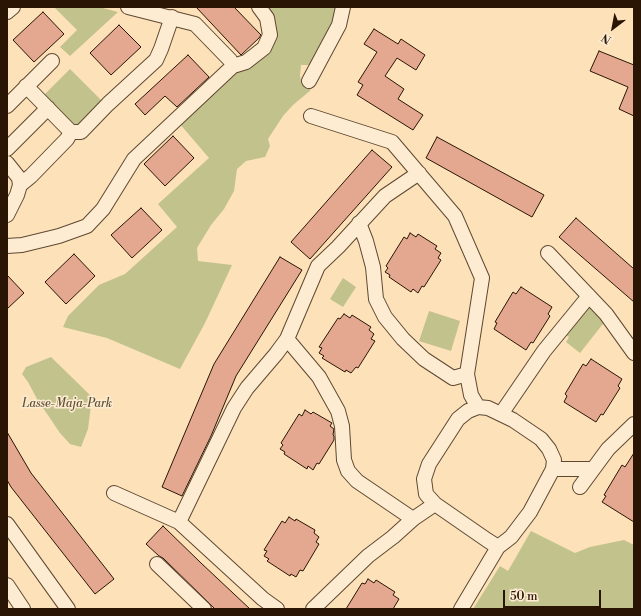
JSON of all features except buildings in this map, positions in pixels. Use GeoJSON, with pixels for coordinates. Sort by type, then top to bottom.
{"type":"FeatureCollection","features":[{"type":"Feature","properties":{"kind":"street"},"geometry":{"type":"LineString","coordinates":[[7,12],[13,7]]}},
{"type":"Feature","properties":{"kind":"street"},"geometry":{"type":"LineString","coordinates":[[128,7],[195,24],[230,60],[232,66]]}},
{"type":"Feature","properties":{"kind":"street"},"geometry":{"type":"LineString","coordinates":[[7,246],[22,245],[59,236],[87,226],[104,209],[134,159],[228,72],[232,66],[246,62],[264,48],[270,35],[267,18],[259,7]]}},
{"type":"Feature","properties":{"kind":"street"},"geometry":{"type":"LineString","coordinates":[[309,81],[339,25],[343,7]]}},
{"type":"Feature","properties":{"kind":"street"},"geometry":{"type":"LineString","coordinates":[[26,86],[71,132],[81,132],[108,104],[156,60],[162,49],[172,17]]}},
{"type":"Feature","properties":{"kind":"street"},"geometry":{"type":"LineString","coordinates":[[7,106],[52,61]]}},
{"type":"Feature","properties":{"kind":"street"},"geometry":{"type":"LineString","coordinates":[[7,149],[48,108]]}},
{"type":"Feature","properties":{"kind":"street"},"geometry":{"type":"LineString","coordinates":[[311,116],[392,142],[455,216],[482,278],[467,374],[471,395],[478,407]]}},
{"type":"Feature","properties":{"kind":"street"},"geometry":{"type":"LineString","coordinates":[[20,185],[31,176],[67,139],[71,132]]}},
{"type":"Feature","properties":{"kind":"street"},"geometry":{"type":"LineString","coordinates":[[7,163],[19,178],[20,185],[15,202],[7,215]]}},
{"type":"Feature","properties":{"kind":"street"},"geometry":{"type":"LineString","coordinates":[[179,522],[234,408],[247,388],[287,339],[318,266],[338,247],[385,196],[419,173]]}},
{"type":"Feature","properties":{"kind":"street"},"geometry":{"type":"LineString","coordinates":[[359,223],[366,241],[373,267],[376,299],[385,317],[403,339],[424,359],[453,378],[467,374]]}},
{"type":"Feature","properties":{"kind":"street"},"geometry":{"type":"LineString","coordinates":[[548,253],[606,314],[634,353]]}},
{"type":"Feature","properties":{"kind":"street"},"geometry":{"type":"LineString","coordinates":[[501,414],[544,351],[589,296]]}},
{"type":"Feature","properties":{"kind":"street"},"geometry":{"type":"LineString","coordinates":[[287,339],[319,377],[338,411],[342,426],[344,460],[348,471],[357,481],[413,519]]}},
{"type":"Feature","properties":{"kind":"street"},"geometry":{"type":"LineString","coordinates":[[461,609],[498,547],[512,537],[530,512],[554,469],[554,460],[549,449],[541,440],[513,420],[488,408],[478,407],[468,411],[458,419],[429,464],[424,479],[424,489],[426,494],[435,504],[498,547]]}},
{"type":"Feature","properties":{"kind":"street"},"geometry":{"type":"LineString","coordinates":[[580,487],[608,449],[634,424]]}},
{"type":"Feature","properties":{"kind":"street"},"geometry":{"type":"LineString","coordinates":[[554,469],[593,469]]}},
{"type":"Feature","properties":{"kind":"street"},"geometry":{"type":"LineString","coordinates":[[114,492],[179,522],[263,599],[278,609]]}},
{"type":"Feature","properties":{"kind":"street"},"geometry":{"type":"LineString","coordinates":[[314,609],[368,556],[393,537],[413,519],[435,504]]}},
{"type":"Feature","properties":{"kind":"street"},"geometry":{"type":"LineString","coordinates":[[7,524],[68,609]]}},
{"type":"Feature","properties":{"kind":"street"},"geometry":{"type":"LineString","coordinates":[[157,564],[204,609]]}},
{"type":"Feature","properties":{"kind":"street"},"geometry":{"type":"LineString","coordinates":[[7,585],[23,609]]}},
{"type":"Feature","properties":{"kind":"green space"},"geometry":{"type":"Polygon","coordinates":[[[54,7],[99,7],[118,12],[70,56],[60,47],[77,30],[54,7]]]}},
{"type":"Feature","properties":{"kind":"green space"},"geometry":{"type":"Polygon","coordinates":[[[267,7],[337,7],[333,26],[312,65],[301,65],[300,76],[302,85],[311,90],[293,105],[283,116],[268,139],[270,146],[265,157],[246,161],[237,169],[234,191],[224,209],[211,225],[197,248],[198,261],[232,265],[205,323],[180,369],[107,338],[63,327],[68,316],[99,285],[125,274],[177,227],[158,204],[209,158],[179,123],[238,72],[266,55],[272,49],[275,39],[267,7]]]}},
{"type":"Feature","properties":{"kind":"green space"},"geometry":{"type":"Polygon","coordinates":[[[70,69],[103,102],[77,128],[44,95],[70,69]]]}},
{"type":"Feature","properties":{"kind":"green space"},"geometry":{"type":"Polygon","coordinates":[[[343,278],[356,287],[343,307],[330,299],[343,278]]]}},
{"type":"Feature","properties":{"kind":"green space"},"geometry":{"type":"Polygon","coordinates":[[[587,305],[606,320],[580,353],[566,342],[569,337],[564,334],[587,305]]]}},
{"type":"Feature","properties":{"kind":"green space"},"geometry":{"type":"Polygon","coordinates":[[[429,311],[460,321],[451,351],[419,341],[429,311]]]}},
{"type":"Feature","properties":{"kind":"green space","name":"Lasse-Maja-Park"},"geometry":{"type":"Polygon","coordinates":[[[51,357],[92,397],[88,429],[81,447],[70,444],[60,433],[22,374],[26,367],[51,357]]]}},
{"type":"Feature","properties":{"kind":"green space"},"geometry":{"type":"Polygon","coordinates":[[[531,531],[575,553],[590,547],[624,540],[634,545],[634,609],[473,609],[500,566],[508,571],[531,531]]]}}]}
